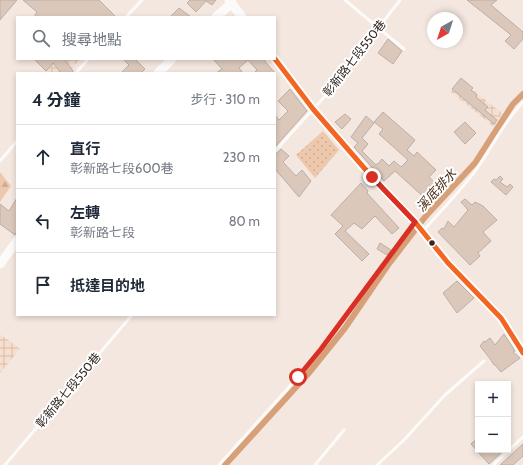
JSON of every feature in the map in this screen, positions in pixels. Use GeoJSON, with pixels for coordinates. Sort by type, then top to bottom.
{"type":"FeatureCollection","features":[{"type":"Feature","properties":{"kind":"street"},"geometry":{"type":"LineString","coordinates":[[217,16],[232,1],[241,16]]}},
{"type":"Feature","properties":{"kind":"street"},"geometry":{"type":"LineString","coordinates":[[159,72],[171,60]]}},
{"type":"Feature","properties":{"kind":"street"},"geometry":{"type":"LineString","coordinates":[[276,60],[313,109],[372,177],[415,222],[448,263],[501,318],[523,350]]}},
{"type":"Feature","properties":{"kind":"street"},"geometry":{"type":"LineString","coordinates":[[0,264],[16,242]]}},
{"type":"Feature","properties":{"kind":"lane"},"geometry":{"type":"LineString","coordinates":[[127,16],[142,0]]}},
{"type":"Feature","properties":{"kind":"lane"},"geometry":{"type":"LineString","coordinates":[[345,0],[404,49]]}},
{"type":"Feature","properties":{"kind":"lane","name":"彰新路七段550巷"},"geometry":{"type":"LineString","coordinates":[[276,150],[337,83],[400,0]]}},
{"type":"Feature","properties":{"kind":"lane"},"geometry":{"type":"LineString","coordinates":[[77,72],[87,60]]}},
{"type":"Feature","properties":{"kind":"lane"},"geometry":{"type":"LineString","coordinates":[[422,232],[478,167],[505,125],[523,102]]}},
{"type":"Feature","properties":{"kind":"lane"},"geometry":{"type":"LineString","coordinates":[[0,161],[16,142]]}},
{"type":"Feature","properties":{"kind":"lane"},"geometry":{"type":"LineString","coordinates":[[219,465],[298,377],[321,349],[415,222]]}},
{"type":"Feature","properties":{"kind":"lane","name":"彰新路七段550巷"},"geometry":{"type":"LineString","coordinates":[[5,465],[131,316]]}},
{"type":"Feature","properties":{"kind":"lane"},"geometry":{"type":"LineString","coordinates":[[378,465],[403,441],[445,395],[484,360]]}},
{"type":"Feature","properties":{"kind":"lane"},"geometry":{"type":"LineString","coordinates":[[314,465],[344,430]]}},
{"type":"Feature","properties":{"kind":"lane"},"geometry":{"type":"LineString","coordinates":[[493,465],[523,437]]}},
{"type":"Feature","properties":{"kind":"shaded area"},"geometry":{"type":"Polygon","coordinates":[[[37,60],[79,60],[69,72],[46,72],[47,70],[37,60]]]}},
{"type":"Feature","properties":{"kind":"shaded area"},"geometry":{"type":"Polygon","coordinates":[[[460,80],[502,113],[494,127],[451,92],[460,80]]]}},
{"type":"Feature","properties":{"kind":"shaded area"},"geometry":{"type":"Polygon","coordinates":[[[0,334],[20,349],[0,373],[0,334]]]}},
{"type":"Feature","properties":{"kind":"green space"},"geometry":{"type":"Polygon","coordinates":[[[323,131],[339,150],[315,178],[296,155],[323,131]]]}},
{"type":"Feature","properties":{"kind":"green space"},"geometry":{"type":"Polygon","coordinates":[[[0,172],[11,186],[0,202],[0,172]]]}},
{"type":"Feature","properties":{"kind":"building"},"geometry":{"type":"Polygon","coordinates":[[[0,0],[17,0],[0,20],[0,0]]]}},
{"type":"Feature","properties":{"kind":"building"},"geometry":{"type":"Polygon","coordinates":[[[23,0],[99,0],[115,16],[35,16],[37,12],[23,0]]]}},
{"type":"Feature","properties":{"kind":"building"},"geometry":{"type":"Polygon","coordinates":[[[190,0],[216,0],[212,5],[206,1],[196,12],[187,3],[190,0]]]}},
{"type":"Feature","properties":{"kind":"building"},"geometry":{"type":"Polygon","coordinates":[[[467,0],[497,0],[491,5],[523,32],[523,39],[514,49],[505,41],[511,35],[467,0]]]}},
{"type":"Feature","properties":{"kind":"building"},"geometry":{"type":"Polygon","coordinates":[[[179,8],[190,16],[171,16],[179,8]]]}},
{"type":"Feature","properties":{"kind":"building"},"geometry":{"type":"Polygon","coordinates":[[[388,39],[402,51],[393,64],[378,53],[388,39]]]}},
{"type":"Feature","properties":{"kind":"building"},"geometry":{"type":"Polygon","coordinates":[[[35,60],[65,60],[73,71],[60,72],[53,63],[46,71],[35,60]]]}},
{"type":"Feature","properties":{"kind":"building"},"geometry":{"type":"Polygon","coordinates":[[[124,60],[136,60],[145,69],[142,72],[122,72],[129,65],[124,60]]]}},
{"type":"Feature","properties":{"kind":"building"},"geometry":{"type":"Polygon","coordinates":[[[214,60],[248,60],[239,68],[242,72],[218,72],[222,69],[214,60]]]}},
{"type":"Feature","properties":{"kind":"building"},"geometry":{"type":"Polygon","coordinates":[[[248,60],[264,60],[274,72],[255,72],[257,70],[248,60]]]}},
{"type":"Feature","properties":{"kind":"building"},"geometry":{"type":"Polygon","coordinates":[[[461,78],[473,88],[471,90],[477,95],[476,97],[488,107],[485,110],[497,120],[494,124],[452,89],[461,78]]]}},
{"type":"Feature","properties":{"kind":"building"},"geometry":{"type":"Polygon","coordinates":[[[290,89],[307,111],[276,146],[276,116],[279,120],[288,111],[278,101],[290,89]]]}},
{"type":"Feature","properties":{"kind":"building"},"geometry":{"type":"Polygon","coordinates":[[[383,112],[415,140],[407,150],[414,156],[417,152],[436,170],[429,177],[445,192],[438,199],[434,195],[428,201],[395,171],[384,181],[354,147],[358,143],[351,137],[366,116],[374,123],[362,138],[368,144],[362,151],[376,165],[382,159],[389,166],[394,161],[401,167],[408,160],[379,134],[383,129],[374,122],[383,112]]]}},
{"type":"Feature","properties":{"kind":"building"},"geometry":{"type":"Polygon","coordinates":[[[345,114],[351,119],[342,129],[335,122],[345,114]]]}},
{"type":"Feature","properties":{"kind":"building"},"geometry":{"type":"Polygon","coordinates":[[[465,122],[476,133],[465,144],[454,132],[465,122]]]}},
{"type":"Feature","properties":{"kind":"building"},"geometry":{"type":"Polygon","coordinates":[[[281,149],[289,156],[283,162],[296,176],[302,170],[311,181],[299,197],[276,170],[277,153],[281,149]]]}},
{"type":"Feature","properties":{"kind":"building"},"geometry":{"type":"Polygon","coordinates":[[[500,176],[503,179],[500,182],[507,187],[510,184],[513,187],[506,195],[491,182],[500,176]]]}},
{"type":"Feature","properties":{"kind":"building"},"geometry":{"type":"Polygon","coordinates":[[[361,183],[368,191],[367,193],[399,228],[392,234],[375,216],[362,229],[354,223],[345,231],[369,254],[362,261],[335,234],[343,226],[331,215],[361,183]]]}},
{"type":"Feature","properties":{"kind":"building"},"geometry":{"type":"Polygon","coordinates":[[[465,199],[472,205],[475,202],[483,206],[497,220],[483,232],[491,241],[478,253],[480,256],[470,265],[438,232],[442,228],[444,229],[448,221],[454,227],[468,210],[461,202],[465,199]]]}},
{"type":"Feature","properties":{"kind":"building"},"geometry":{"type":"Polygon","coordinates":[[[16,200],[15,235],[0,224],[0,204],[9,211],[16,200]]]}},
{"type":"Feature","properties":{"kind":"building"},"geometry":{"type":"Polygon","coordinates":[[[380,243],[391,250],[387,255],[377,249],[380,243]]]}},
{"type":"Feature","properties":{"kind":"building"},"geometry":{"type":"Polygon","coordinates":[[[457,281],[474,298],[457,313],[443,293],[457,281]]]}},
{"type":"Feature","properties":{"kind":"building"},"geometry":{"type":"Polygon","coordinates":[[[504,334],[515,351],[513,352],[520,358],[501,372],[480,346],[484,341],[485,342],[490,338],[495,345],[504,334]]]}},
{"type":"Feature","properties":{"kind":"building"},"geometry":{"type":"Polygon","coordinates":[[[475,441],[475,448],[471,444],[475,441]]]}},
{"type":"Feature","properties":{"kind":"building"},"geometry":{"type":"Polygon","coordinates":[[[523,444],[523,456],[513,465],[500,465],[523,444]]]}},
{"type":"Feature","properties":{"kind":"building"},"geometry":{"type":"Polygon","coordinates":[[[479,453],[501,453],[489,464],[479,453]]]}},
{"type":"Feature","properties":{"kind":"waterway","name":"溪底排水"},"geometry":{"type":"LineString","coordinates":[[225,465],[308,374],[345,328],[388,265],[425,217],[475,163],[513,104],[523,94]]}},
{"type":"Feature","properties":{"kind":"transit line"},"geometry":{"type":"LineString","coordinates":[[276,60],[313,109],[372,177],[415,222],[448,263],[501,318],[523,353]]}},
{"type":"Feature","properties":{"kind":"route"},"geometry":{"type":"LineString","coordinates":[[298,377],[353,307],[415,222],[372,177]]}}]}
